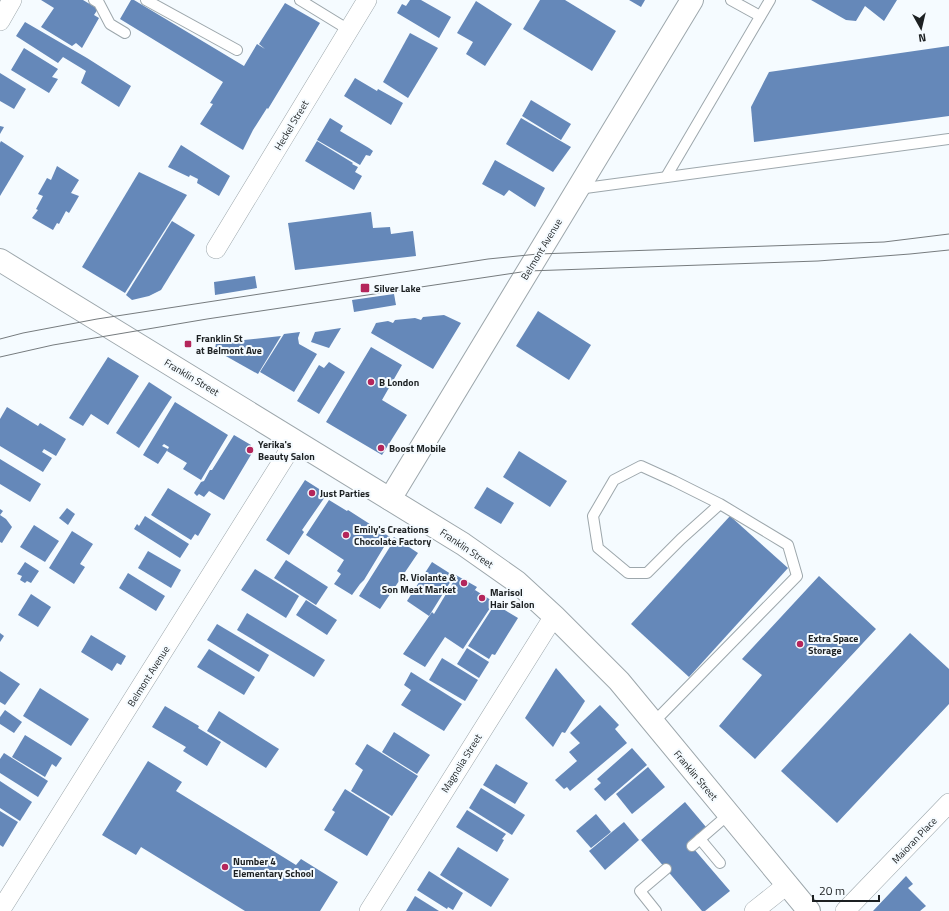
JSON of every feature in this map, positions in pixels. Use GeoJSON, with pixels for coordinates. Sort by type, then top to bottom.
{"type":"FeatureCollection","features":[{"type":"Feature","properties":{"kind":"main road","name":"Belmont Avenue"},"geometry":{"type":"LineString","coordinates":[[390,499],[692,0]]}},
{"type":"Feature","properties":{"kind":"main road","name":"Franklin Street"},"geometry":{"type":"LineString","coordinates":[[0,260],[469,548],[517,582],[554,616],[619,681],[809,911]]}},
{"type":"Feature","properties":{"kind":"street"},"geometry":{"type":"LineString","coordinates":[[0,21],[12,0]]}},
{"type":"Feature","properties":{"kind":"street","name":"Heckel Street"},"geometry":{"type":"LineString","coordinates":[[216,249],[367,0]]}},
{"type":"Feature","properties":{"kind":"street","name":"Belmont Avenue"},"geometry":{"type":"LineString","coordinates":[[0,911],[295,441]]}},
{"type":"Feature","properties":{"kind":"street","name":"Magnolia Street"},"geometry":{"type":"LineString","coordinates":[[369,911],[554,616]]}},
{"type":"Feature","properties":{"kind":"street","name":"Maioran Place"},"geometry":{"type":"LineString","coordinates":[[845,911],[949,803]]}},
{"type":"Feature","properties":{"kind":"street"},"geometry":{"type":"LineString","coordinates":[[754,911],[788,884]]}},
{"type":"Feature","properties":{"kind":"lane"},"geometry":{"type":"LineString","coordinates":[[94,0],[99,3],[110,24],[125,33]]}},
{"type":"Feature","properties":{"kind":"lane"},"geometry":{"type":"LineString","coordinates":[[146,0],[237,50]]}},
{"type":"Feature","properties":{"kind":"lane"},"geometry":{"type":"LineString","coordinates":[[300,0],[348,30]]}},
{"type":"Feature","properties":{"kind":"lane"},"geometry":{"type":"LineString","coordinates":[[731,0],[760,16]]}},
{"type":"Feature","properties":{"kind":"lane"},"geometry":{"type":"LineString","coordinates":[[666,176],[770,0]]}},
{"type":"Feature","properties":{"kind":"lane"},"geometry":{"type":"LineString","coordinates":[[578,189],[949,139]]}},
{"type":"Feature","properties":{"kind":"lane"},"geometry":{"type":"LineString","coordinates":[[653,723],[797,576],[788,546],[720,504],[641,466],[614,480],[593,516],[598,548],[628,573],[648,573],[681,539],[720,504]]}},
{"type":"Feature","properties":{"kind":"lane"},"geometry":{"type":"LineString","coordinates":[[720,863],[696,843],[729,814]]}},
{"type":"Feature","properties":{"kind":"lane"},"geometry":{"type":"LineString","coordinates":[[656,911],[640,891],[666,869]]}},
{"type":"Feature","properties":{"kind":"building"},"geometry":{"type":"Polygon","coordinates":[[[41,0],[83,0],[98,9],[94,15],[99,18],[82,48],[76,43],[72,46],[41,27],[54,8],[41,0]]]}},
{"type":"Feature","properties":{"kind":"building"},"geometry":{"type":"Polygon","coordinates":[[[131,0],[134,0],[244,66],[257,44],[265,49],[259,44],[285,3],[320,23],[268,109],[267,108],[253,130],[243,150],[200,124],[213,104],[210,103],[223,82],[120,19],[131,0]]]}},
{"type":"Feature","properties":{"kind":"building"},"geometry":{"type":"Polygon","coordinates":[[[410,0],[421,0],[451,17],[439,38],[397,13],[402,4],[406,6],[410,0]]]}},
{"type":"Feature","properties":{"kind":"building"},"geometry":{"type":"Polygon","coordinates":[[[540,0],[565,0],[616,31],[592,71],[523,29],[540,0]]]}},
{"type":"Feature","properties":{"kind":"building"},"geometry":{"type":"Polygon","coordinates":[[[629,0],[645,0],[641,7],[629,0]]]}},
{"type":"Feature","properties":{"kind":"building"},"geometry":{"type":"Polygon","coordinates":[[[811,0],[897,0],[884,21],[865,6],[856,21],[846,20],[811,0]]]}},
{"type":"Feature","properties":{"kind":"building"},"geometry":{"type":"Polygon","coordinates":[[[476,1],[512,24],[485,66],[466,54],[473,42],[457,33],[476,1]]]}},
{"type":"Feature","properties":{"kind":"building"},"geometry":{"type":"Polygon","coordinates":[[[25,22],[87,58],[131,86],[119,107],[81,83],[86,71],[63,57],[58,63],[16,36],[25,22]]]}},
{"type":"Feature","properties":{"kind":"building"},"geometry":{"type":"Polygon","coordinates":[[[410,33],[438,48],[408,98],[383,82],[410,33]]]}},
{"type":"Feature","properties":{"kind":"building"},"geometry":{"type":"Polygon","coordinates":[[[949,46],[949,116],[754,142],[751,107],[769,72],[949,46]]]}},
{"type":"Feature","properties":{"kind":"building"},"geometry":{"type":"Polygon","coordinates":[[[24,48],[58,69],[52,77],[58,79],[49,93],[11,70],[24,48]]]}},
{"type":"Feature","properties":{"kind":"building"},"geometry":{"type":"Polygon","coordinates":[[[0,73],[26,89],[14,109],[0,101],[0,73]]]}},
{"type":"Feature","properties":{"kind":"building"},"geometry":{"type":"Polygon","coordinates":[[[355,78],[377,91],[378,89],[403,103],[391,125],[344,96],[355,78]]]}},
{"type":"Feature","properties":{"kind":"building"},"geometry":{"type":"Polygon","coordinates":[[[531,100],[571,124],[561,140],[522,116],[531,100]]]}},
{"type":"Feature","properties":{"kind":"building"},"geometry":{"type":"Polygon","coordinates":[[[330,118],[343,126],[340,131],[373,151],[370,156],[366,155],[360,165],[317,140],[330,118]]]}},
{"type":"Feature","properties":{"kind":"building"},"geometry":{"type":"Polygon","coordinates":[[[521,118],[571,147],[553,172],[506,144],[521,118]]]}},
{"type":"Feature","properties":{"kind":"building"},"geometry":{"type":"Polygon","coordinates":[[[0,126],[4,127],[0,134],[0,126]]]}},
{"type":"Feature","properties":{"kind":"building"},"geometry":{"type":"Polygon","coordinates":[[[1,141],[24,156],[0,196],[0,143],[1,141]]]}},
{"type":"Feature","properties":{"kind":"building"},"geometry":{"type":"Polygon","coordinates":[[[317,141],[358,167],[355,172],[362,176],[354,190],[305,161],[317,141]]]}},
{"type":"Feature","properties":{"kind":"building"},"geometry":{"type":"Polygon","coordinates":[[[181,145],[230,176],[219,196],[197,183],[198,179],[190,175],[189,177],[168,167],[181,145]]]}},
{"type":"Feature","properties":{"kind":"building"},"geometry":{"type":"Polygon","coordinates":[[[495,160],[545,188],[535,207],[509,190],[504,196],[482,184],[495,160]]]}},
{"type":"Feature","properties":{"kind":"building"},"geometry":{"type":"Polygon","coordinates":[[[57,166],[79,180],[71,193],[79,196],[69,213],[66,211],[59,224],[57,223],[53,230],[32,218],[38,210],[36,209],[43,196],[38,194],[47,178],[51,180],[57,166]]]}},
{"type":"Feature","properties":{"kind":"building"},"geometry":{"type":"Polygon","coordinates":[[[139,172],[187,195],[125,293],[82,267],[139,172]]]}},
{"type":"Feature","properties":{"kind":"building"},"geometry":{"type":"Polygon","coordinates":[[[371,212],[373,228],[390,227],[391,234],[413,231],[416,256],[295,270],[288,223],[371,212]]]}},
{"type":"Feature","properties":{"kind":"building"},"geometry":{"type":"Polygon","coordinates":[[[172,221],[195,235],[161,290],[149,296],[132,300],[126,295],[172,221]]]}},
{"type":"Feature","properties":{"kind":"building"},"geometry":{"type":"Polygon","coordinates":[[[255,276],[257,288],[215,295],[214,282],[255,276]]]}},
{"type":"Feature","properties":{"kind":"building"},"geometry":{"type":"Polygon","coordinates":[[[394,294],[396,305],[354,312],[352,300],[394,294]]]}},
{"type":"Feature","properties":{"kind":"building"},"geometry":{"type":"Polygon","coordinates":[[[538,311],[591,345],[569,380],[516,346],[538,311]]]}},
{"type":"Feature","properties":{"kind":"building"},"geometry":{"type":"Polygon","coordinates":[[[444,315],[461,323],[433,369],[371,333],[376,323],[388,321],[393,323],[395,320],[415,318],[421,320],[423,317],[444,315]]]}},
{"type":"Feature","properties":{"kind":"building"},"geometry":{"type":"Polygon","coordinates":[[[341,328],[329,348],[311,342],[315,332],[341,328]]]}},
{"type":"Feature","properties":{"kind":"building"},"geometry":{"type":"Polygon","coordinates":[[[300,332],[298,338],[299,344],[317,354],[294,392],[260,372],[284,334],[300,332]]]}},
{"type":"Feature","properties":{"kind":"building"},"geometry":{"type":"Polygon","coordinates":[[[281,336],[258,374],[215,350],[216,343],[281,336]]]}},
{"type":"Feature","properties":{"kind":"building","name":"B London"},"geometry":{"type":"Polygon","coordinates":[[[371,347],[402,365],[382,400],[407,415],[382,455],[326,422],[371,347]]]}},
{"type":"Feature","properties":{"kind":"building"},"geometry":{"type":"Polygon","coordinates":[[[108,357],[139,376],[108,425],[91,414],[83,426],[69,418],[108,357]]]}},
{"type":"Feature","properties":{"kind":"building"},"geometry":{"type":"Polygon","coordinates":[[[329,362],[345,372],[319,414],[297,401],[319,365],[324,368],[329,362]]]}},
{"type":"Feature","properties":{"kind":"building"},"geometry":{"type":"Polygon","coordinates":[[[149,382],[172,397],[139,448],[116,433],[149,382]]]}},
{"type":"Feature","properties":{"kind":"building"},"geometry":{"type":"Polygon","coordinates":[[[175,402],[228,435],[201,480],[183,469],[187,463],[167,451],[168,449],[158,464],[143,455],[175,402]],[[164,444],[162,446],[168,449],[169,447],[164,444]]]}},
{"type":"Feature","properties":{"kind":"building"},"geometry":{"type":"Polygon","coordinates":[[[7,407],[38,426],[40,423],[66,439],[56,456],[44,449],[42,452],[52,458],[43,472],[0,446],[0,419],[7,407]]]}},
{"type":"Feature","properties":{"kind":"building"},"geometry":{"type":"Polygon","coordinates":[[[234,435],[251,445],[252,453],[224,500],[209,491],[204,497],[199,494],[197,496],[194,493],[201,482],[204,481],[210,470],[212,470],[234,435]]]}},
{"type":"Feature","properties":{"kind":"building"},"geometry":{"type":"Polygon","coordinates":[[[519,451],[567,481],[550,507],[503,477],[519,451]]]}},
{"type":"Feature","properties":{"kind":"building"},"geometry":{"type":"Polygon","coordinates":[[[0,459],[41,484],[30,502],[0,484],[0,459]]]}},
{"type":"Feature","properties":{"kind":"building"},"geometry":{"type":"Polygon","coordinates":[[[305,480],[327,494],[302,530],[304,532],[289,555],[266,540],[305,480]]]}},
{"type":"Feature","properties":{"kind":"building"},"geometry":{"type":"Polygon","coordinates":[[[487,487],[514,503],[501,524],[474,508],[487,487]]]}},
{"type":"Feature","properties":{"kind":"building"},"geometry":{"type":"Polygon","coordinates":[[[168,488],[211,514],[198,536],[195,534],[191,540],[151,515],[168,488]]]}},
{"type":"Feature","properties":{"kind":"building"},"geometry":{"type":"Polygon","coordinates":[[[329,500],[347,511],[348,510],[390,537],[364,580],[352,595],[334,584],[341,574],[337,571],[344,560],[306,535],[329,500]]]}},
{"type":"Feature","properties":{"kind":"building"},"geometry":{"type":"Polygon","coordinates":[[[67,508],[75,514],[68,525],[59,518],[67,508]]]}},
{"type":"Feature","properties":{"kind":"building"},"geometry":{"type":"Polygon","coordinates":[[[0,515],[6,519],[12,527],[2,543],[0,542],[0,515]]]}},
{"type":"Feature","properties":{"kind":"building"},"geometry":{"type":"Polygon","coordinates":[[[145,516],[189,544],[180,558],[134,529],[137,524],[139,526],[145,516]]]}},
{"type":"Feature","properties":{"kind":"building"},"geometry":{"type":"Polygon","coordinates":[[[730,516],[788,568],[689,677],[631,624],[730,516]]]}},
{"type":"Feature","properties":{"kind":"building"},"geometry":{"type":"Polygon","coordinates":[[[34,525],[59,541],[45,562],[20,547],[34,525]]]}},
{"type":"Feature","properties":{"kind":"building"},"geometry":{"type":"Polygon","coordinates":[[[72,531],[93,544],[80,564],[85,567],[74,584],[49,568],[72,531]]]}},
{"type":"Feature","properties":{"kind":"building"},"geometry":{"type":"Polygon","coordinates":[[[394,537],[418,553],[380,609],[359,596],[393,542],[391,541],[394,537]]]}},
{"type":"Feature","properties":{"kind":"building"},"geometry":{"type":"Polygon","coordinates":[[[148,551],[181,570],[171,588],[138,568],[148,551]]]}},
{"type":"Feature","properties":{"kind":"building"},"geometry":{"type":"Polygon","coordinates":[[[286,560],[328,587],[316,605],[274,578],[286,560]]]}},
{"type":"Feature","properties":{"kind":"building"},"geometry":{"type":"Polygon","coordinates":[[[25,562],[39,571],[31,583],[27,581],[25,583],[20,580],[22,576],[17,574],[25,562]]]}},
{"type":"Feature","properties":{"kind":"building"},"geometry":{"type":"Polygon","coordinates":[[[432,562],[454,576],[429,616],[407,601],[432,562]]]}},
{"type":"Feature","properties":{"kind":"building"},"geometry":{"type":"Polygon","coordinates":[[[255,569],[299,596],[286,618],[241,590],[255,569]]]}},
{"type":"Feature","properties":{"kind":"building"},"geometry":{"type":"Polygon","coordinates":[[[128,573],[165,596],[156,611],[119,588],[128,573]]]}},
{"type":"Feature","properties":{"kind":"building"},"geometry":{"type":"Polygon","coordinates":[[[454,574],[477,587],[470,597],[475,590],[494,602],[463,649],[445,637],[425,667],[403,654],[432,612],[434,614],[455,579],[454,574]]]}},
{"type":"Feature","properties":{"kind":"building"},"geometry":{"type":"Polygon","coordinates":[[[819,576],[876,629],[755,759],[719,726],[762,675],[742,659],[819,576]]]}},
{"type":"Feature","properties":{"kind":"building"},"geometry":{"type":"Polygon","coordinates":[[[31,594],[51,607],[38,627],[18,615],[31,594]]]}},
{"type":"Feature","properties":{"kind":"building"},"geometry":{"type":"Polygon","coordinates":[[[306,600],[337,620],[327,635],[296,615],[306,600]]]}},
{"type":"Feature","properties":{"kind":"building"},"geometry":{"type":"Polygon","coordinates":[[[495,604],[518,618],[495,655],[492,654],[489,659],[468,646],[495,604]]]}},
{"type":"Feature","properties":{"kind":"building"},"geometry":{"type":"Polygon","coordinates":[[[247,613],[325,660],[314,677],[237,630],[247,613]]]}},
{"type":"Feature","properties":{"kind":"building"},"geometry":{"type":"Polygon","coordinates":[[[217,624],[269,655],[259,672],[207,640],[217,624]]]}},
{"type":"Feature","properties":{"kind":"building"},"geometry":{"type":"Polygon","coordinates":[[[0,633],[4,636],[0,642],[0,633]]]}},
{"type":"Feature","properties":{"kind":"building"},"geometry":{"type":"Polygon","coordinates":[[[910,633],[949,669],[949,704],[837,823],[781,771],[910,633]]]}},
{"type":"Feature","properties":{"kind":"building"},"geometry":{"type":"Polygon","coordinates":[[[91,635],[126,656],[121,665],[117,663],[112,671],[81,652],[91,635]]]}},
{"type":"Feature","properties":{"kind":"building"},"geometry":{"type":"Polygon","coordinates":[[[467,648],[489,662],[479,678],[457,664],[467,648]]]}},
{"type":"Feature","properties":{"kind":"building"},"geometry":{"type":"Polygon","coordinates":[[[209,649],[255,677],[244,695],[197,667],[209,649]]]}},
{"type":"Feature","properties":{"kind":"building"},"geometry":{"type":"Polygon","coordinates":[[[442,658],[478,680],[465,701],[429,680],[442,658]]]}},
{"type":"Feature","properties":{"kind":"building"},"geometry":{"type":"Polygon","coordinates":[[[556,668],[585,701],[565,733],[562,732],[553,747],[525,718],[556,668]]]}},
{"type":"Feature","properties":{"kind":"building"},"geometry":{"type":"Polygon","coordinates":[[[0,671],[20,684],[5,705],[0,702],[0,671]]]}},
{"type":"Feature","properties":{"kind":"building"},"geometry":{"type":"Polygon","coordinates":[[[411,672],[462,704],[444,731],[401,705],[411,690],[404,685],[411,672]]]}},
{"type":"Feature","properties":{"kind":"building"},"geometry":{"type":"Polygon","coordinates":[[[40,688],[89,719],[71,746],[23,716],[40,688]]]}},
{"type":"Feature","properties":{"kind":"building"},"geometry":{"type":"Polygon","coordinates":[[[600,705],[619,725],[615,729],[627,743],[570,791],[567,787],[564,789],[555,780],[577,761],[569,752],[580,743],[570,733],[600,705]]]}},
{"type":"Feature","properties":{"kind":"building"},"geometry":{"type":"Polygon","coordinates":[[[165,706],[199,726],[198,728],[221,742],[207,766],[183,751],[186,747],[152,727],[165,706]]]}},
{"type":"Feature","properties":{"kind":"building"},"geometry":{"type":"Polygon","coordinates":[[[5,710],[22,722],[14,733],[0,724],[0,717],[5,710]]]}},
{"type":"Feature","properties":{"kind":"building"},"geometry":{"type":"Polygon","coordinates":[[[219,711],[279,749],[266,768],[207,731],[219,711]]]}},
{"type":"Feature","properties":{"kind":"building"},"geometry":{"type":"Polygon","coordinates":[[[394,732],[430,755],[417,774],[382,752],[394,732]]]}},
{"type":"Feature","properties":{"kind":"building"},"geometry":{"type":"Polygon","coordinates":[[[25,735],[62,758],[56,767],[52,764],[45,777],[12,757],[25,735]]]}},
{"type":"Feature","properties":{"kind":"building"},"geometry":{"type":"Polygon","coordinates":[[[367,744],[418,776],[392,816],[351,791],[363,770],[355,764],[367,744]]]}},
{"type":"Feature","properties":{"kind":"building"},"geometry":{"type":"Polygon","coordinates":[[[632,748],[647,765],[605,801],[594,789],[601,783],[597,779],[632,748]]]}},
{"type":"Feature","properties":{"kind":"building"},"geometry":{"type":"Polygon","coordinates":[[[4,753],[48,781],[38,797],[0,773],[0,759],[4,753]]]}},
{"type":"Feature","properties":{"kind":"building"},"geometry":{"type":"Polygon","coordinates":[[[148,761],[182,782],[176,791],[296,865],[301,859],[338,882],[320,911],[245,911],[141,847],[136,855],[102,835],[148,761]]]}},
{"type":"Feature","properties":{"kind":"building"},"geometry":{"type":"Polygon","coordinates":[[[496,764],[528,783],[515,804],[483,785],[496,764]]]}},
{"type":"Feature","properties":{"kind":"building"},"geometry":{"type":"Polygon","coordinates":[[[648,767],[665,787],[632,814],[616,794],[648,767]]]}},
{"type":"Feature","properties":{"kind":"building"},"geometry":{"type":"Polygon","coordinates":[[[0,781],[32,802],[20,821],[0,808],[0,781]]]}},
{"type":"Feature","properties":{"kind":"building"},"geometry":{"type":"Polygon","coordinates":[[[481,788],[525,815],[512,835],[469,808],[481,788]]]}},
{"type":"Feature","properties":{"kind":"building"},"geometry":{"type":"Polygon","coordinates":[[[345,789],[390,817],[367,856],[324,830],[335,812],[332,810],[345,789]]]}},
{"type":"Feature","properties":{"kind":"building"},"geometry":{"type":"Polygon","coordinates":[[[685,802],[706,827],[688,842],[730,891],[705,911],[702,911],[641,840],[685,802]]]}},
{"type":"Feature","properties":{"kind":"building"},"geometry":{"type":"Polygon","coordinates":[[[467,810],[506,834],[502,839],[504,840],[497,852],[456,827],[467,810]]]}},
{"type":"Feature","properties":{"kind":"building"},"geometry":{"type":"Polygon","coordinates":[[[0,811],[18,822],[3,847],[0,845],[0,811]]]}},
{"type":"Feature","properties":{"kind":"building"},"geometry":{"type":"Polygon","coordinates":[[[596,814],[611,832],[591,848],[576,831],[596,814]]]}},
{"type":"Feature","properties":{"kind":"building"},"geometry":{"type":"Polygon","coordinates":[[[624,822],[639,840],[605,870],[589,851],[624,822]]]}},
{"type":"Feature","properties":{"kind":"building"},"geometry":{"type":"Polygon","coordinates":[[[458,847],[509,879],[491,907],[440,875],[458,847]]]}},
{"type":"Feature","properties":{"kind":"building"},"geometry":{"type":"Polygon","coordinates":[[[429,871],[463,893],[453,910],[448,907],[447,909],[417,890],[429,871]]]}},
{"type":"Feature","properties":{"kind":"building"},"geometry":{"type":"Polygon","coordinates":[[[906,876],[913,884],[908,888],[926,906],[920,911],[873,911],[906,876]]]}},
{"type":"Feature","properties":{"kind":"building"},"geometry":{"type":"Polygon","coordinates":[[[415,896],[439,911],[406,911],[415,896]]]}},
{"type":"Feature","properties":{"kind":"tram line"},"geometry":{"type":"LineString","coordinates":[[0,339],[23,333],[97,319],[488,259],[538,254],[884,242],[949,234]]}},
{"type":"Feature","properties":{"kind":"tram line"},"geometry":{"type":"LineString","coordinates":[[0,357],[53,345],[207,319],[528,271],[818,261],[949,250]]}},
{"type":"Feature","properties":{"kind":"place","name":"Silver Lake"},"geometry":{"type":"Point","coordinates":[365,288]}},
{"type":"Feature","properties":{"kind":"place","name":"Franklin St at Belmont Ave"},"geometry":{"type":"Point","coordinates":[188,344]}},
{"type":"Feature","properties":{"kind":"place","name":"B London"},"geometry":{"type":"Point","coordinates":[371,382]}},
{"type":"Feature","properties":{"kind":"place","name":"Boost Mobile"},"geometry":{"type":"Point","coordinates":[381,448]}},
{"type":"Feature","properties":{"kind":"place","name":"Yerika's Beauty Salon"},"geometry":{"type":"Point","coordinates":[250,450]}},
{"type":"Feature","properties":{"kind":"place","name":"Just Parties"},"geometry":{"type":"Point","coordinates":[312,493]}},
{"type":"Feature","properties":{"kind":"place","name":"Emily's Creations Chocolate Factory"},"geometry":{"type":"Point","coordinates":[346,535]}},
{"type":"Feature","properties":{"kind":"place","name":"R. Violante & Son Meat Market"},"geometry":{"type":"Point","coordinates":[464,583]}},
{"type":"Feature","properties":{"kind":"place","name":"Marisol Hair Salon"},"geometry":{"type":"Point","coordinates":[482,598]}},
{"type":"Feature","properties":{"kind":"place","name":"Extra Space Storage"},"geometry":{"type":"Point","coordinates":[800,644]}},
{"type":"Feature","properties":{"kind":"place","name":"Number 4 Elementary School"},"geometry":{"type":"Point","coordinates":[225,867]}}]}
